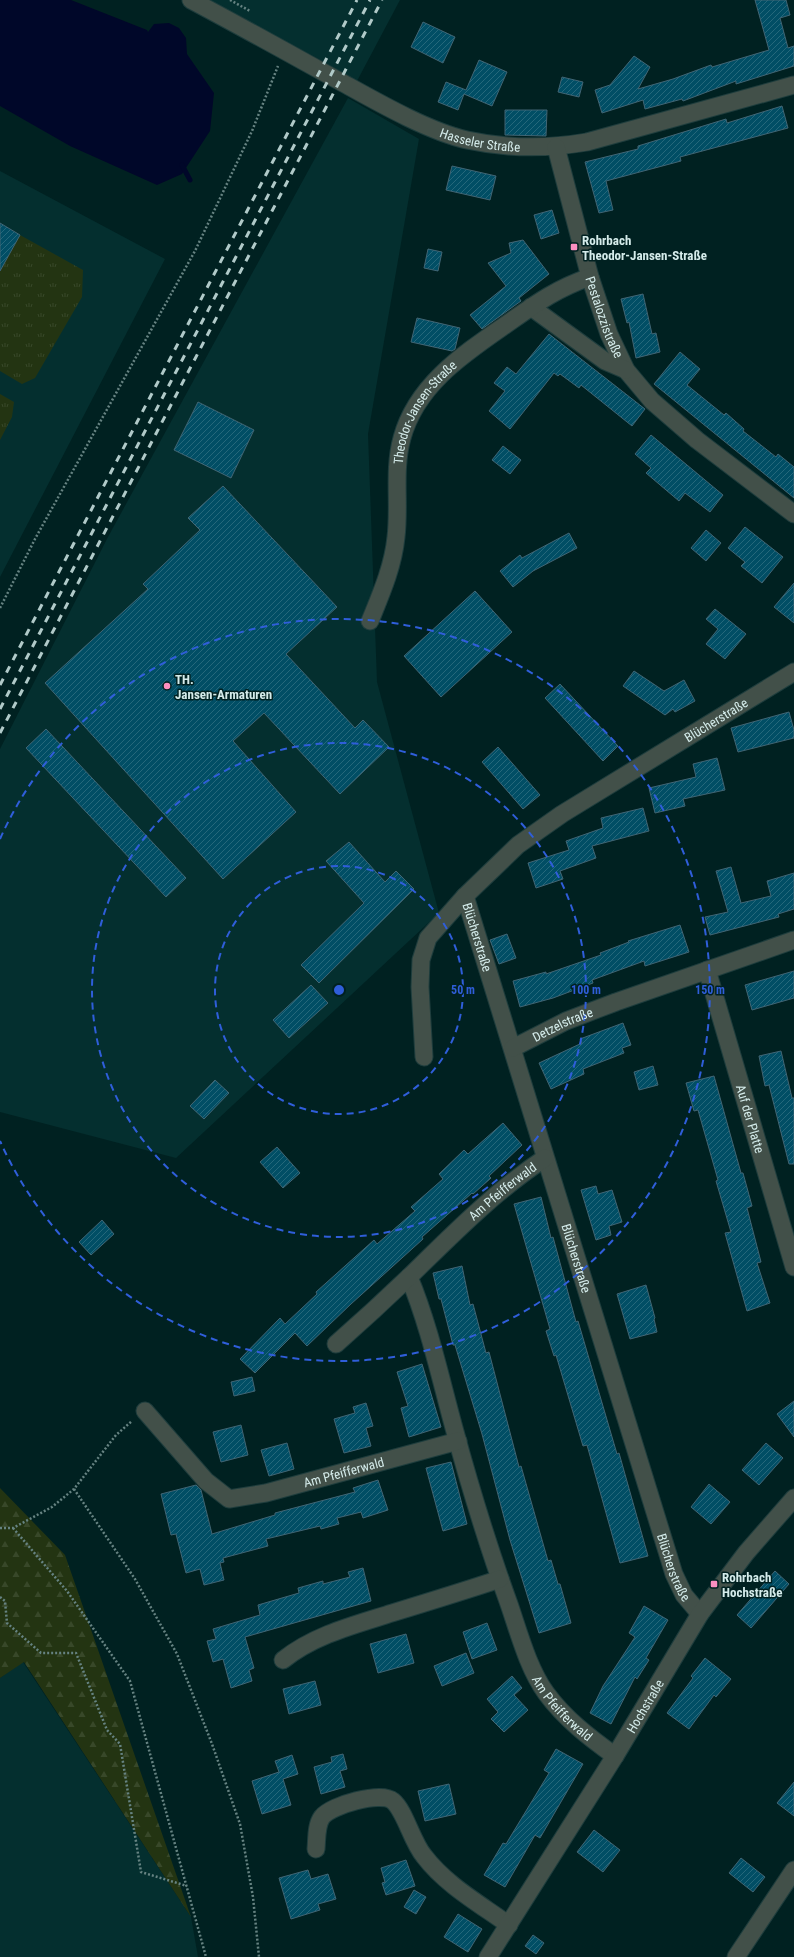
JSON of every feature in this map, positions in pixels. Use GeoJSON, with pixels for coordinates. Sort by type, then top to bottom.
{"type":"FeatureCollection","features":[{"type":"Feature","properties":{"kind":"street","name":"Hasseler Straße"},"geometry":{"type":"LineString","coordinates":[[191,0],[213,5],[285,51],[382,105],[430,126],[465,139],[516,147],[556,147],[626,132],[794,85]]}},
{"type":"Feature","properties":{"kind":"street","name":"Pestalozzistraße"},"geometry":{"type":"LineString","coordinates":[[556,147],[590,277],[609,334],[626,370],[652,401],[691,435],[794,514]]}},
{"type":"Feature","properties":{"kind":"street","name":"Theodor-Jansen-Straße"},"geometry":{"type":"LineString","coordinates":[[370,621],[390,569],[396,538],[398,459],[402,438],[410,414],[434,382],[455,361],[549,294],[569,284],[590,277]]}},
{"type":"Feature","properties":{"kind":"street","name":"Pestalozzistraße"},"geometry":{"type":"LineString","coordinates":[[531,307],[605,361],[626,370]]}},
{"type":"Feature","properties":{"kind":"street","name":"Blücherstraße"},"geometry":{"type":"LineString","coordinates":[[424,1057],[420,987],[421,960],[428,938],[465,896],[518,845],[562,814],[794,672]]}},
{"type":"Feature","properties":{"kind":"street","name":"Blücherstraße"},"geometry":{"type":"LineString","coordinates":[[465,896],[674,1574],[684,1594],[700,1614]]}},
{"type":"Feature","properties":{"kind":"street","name":"Detzelstraße"},"geometry":{"type":"LineString","coordinates":[[513,1048],[566,1021],[794,940]]}},
{"type":"Feature","properties":{"kind":"street","name":"Auf der Platte"},"geometry":{"type":"LineString","coordinates":[[707,970],[794,1268]]}},
{"type":"Feature","properties":{"kind":"street","name":"Am Pfeifferwald"},"geometry":{"type":"LineString","coordinates":[[336,1344],[409,1277],[470,1216],[503,1188],[545,1158]]}},
{"type":"Feature","properties":{"kind":"street","name":"Am Pfeifferwald"},"geometry":{"type":"LineString","coordinates":[[409,1277],[422,1307],[458,1441],[500,1579],[533,1670],[546,1693],[584,1734],[616,1756]]}},
{"type":"Feature","properties":{"kind":"street","name":"Am Pfeifferwald"},"geometry":{"type":"LineString","coordinates":[[144,1411],[206,1481],[230,1499],[266,1493],[458,1441]]}},
{"type":"Feature","properties":{"kind":"street","name":"Hochstraße"},"geometry":{"type":"LineString","coordinates":[[488,1957],[616,1756],[700,1614],[746,1553],[794,1498]]}},
{"type":"Feature","properties":{"kind":"street"},"geometry":{"type":"LineString","coordinates":[[284,1660],[296,1650],[312,1641],[342,1629],[500,1579]]}},
{"type":"Feature","properties":{"kind":"street"},"geometry":{"type":"LineString","coordinates":[[316,1849],[318,1825],[322,1817],[332,1808],[376,1796],[384,1796],[393,1801],[401,1812],[423,1856],[440,1874],[509,1925]]}},
{"type":"Feature","properties":{"kind":"street"},"geometry":{"type":"LineString","coordinates":[[736,1957],[794,1870]]}},
{"type":"Feature","properties":{"kind":"path"},"geometry":{"type":"LineString","coordinates":[[0,608],[35,539],[195,251],[252,131],[285,51]]}},
{"type":"Feature","properties":{"kind":"path"},"geometry":{"type":"LineString","coordinates":[[0,1528],[12,1528],[52,1507],[74,1489],[116,1435],[144,1411]]}},
{"type":"Feature","properties":{"kind":"path"},"geometry":{"type":"LineString","coordinates":[[74,1489],[135,1579],[177,1654],[210,1737],[240,1824],[253,1897],[259,1957]]}},
{"type":"Feature","properties":{"kind":"path"},"geometry":{"type":"LineString","coordinates":[[12,1528],[67,1591],[130,1681],[206,1957]]}},
{"type":"Feature","properties":{"kind":"path"},"geometry":{"type":"LineString","coordinates":[[0,1597],[5,1601],[7,1623],[41,1653],[76,1653],[107,1730],[120,1744],[141,1872],[187,1886]]}},
{"type":"Feature","properties":{"kind":"shaded area"},"geometry":{"type":"Polygon","coordinates":[[[0,0],[71,0],[147,30],[148,32],[154,24],[169,23],[179,28],[186,38],[187,54],[214,93],[210,131],[182,174],[157,185],[70,146],[0,106],[0,0]]]}},
{"type":"Feature","properties":{"kind":"shaded area"},"geometry":{"type":"Polygon","coordinates":[[[207,0],[400,0],[357,81],[317,58],[207,0]]]}},
{"type":"Feature","properties":{"kind":"shaded area"},"geometry":{"type":"Polygon","coordinates":[[[348,98],[419,139],[368,434],[377,682],[439,913],[176,1158],[0,1112],[0,749],[108,537],[348,98]]]}},
{"type":"Feature","properties":{"kind":"shaded area"},"geometry":{"type":"Polygon","coordinates":[[[0,171],[165,259],[0,577],[0,171]]]}},
{"type":"Feature","properties":{"kind":"shaded area"},"geometry":{"type":"Polygon","coordinates":[[[23,1662],[191,1917],[198,1957],[0,1957],[0,1678],[23,1662]]]}},
{"type":"Feature","properties":{"kind":"green space"},"geometry":{"type":"Polygon","coordinates":[[[20,235],[83,270],[82,297],[35,378],[22,384],[0,371],[0,271],[20,235]]]}},
{"type":"Feature","properties":{"kind":"green space"},"geometry":{"type":"Polygon","coordinates":[[[0,394],[14,402],[12,417],[0,440],[0,394]]]}},
{"type":"Feature","properties":{"kind":"green space"},"geometry":{"type":"Polygon","coordinates":[[[0,1488],[65,1555],[191,1917],[24,1662],[0,1678],[0,1488]]]}},
{"type":"Feature","properties":{"kind":"building"},"geometry":{"type":"Polygon","coordinates":[[[755,0],[786,0],[790,15],[780,18],[788,48],[794,46],[794,66],[736,84],[736,81],[683,101],[682,99],[645,109],[643,100],[602,113],[595,90],[610,85],[634,56],[650,67],[638,89],[673,79],[711,65],[712,67],[769,50],[755,0]]]}},
{"type":"Feature","properties":{"kind":"building"},"geometry":{"type":"Polygon","coordinates":[[[423,22],[455,37],[443,63],[411,47],[423,22]]]}},
{"type":"Feature","properties":{"kind":"building"},"geometry":{"type":"Polygon","coordinates":[[[479,60],[507,72],[492,106],[464,94],[458,110],[438,102],[446,82],[466,90],[479,60]]]}},
{"type":"Feature","properties":{"kind":"building"},"geometry":{"type":"Polygon","coordinates":[[[562,77],[583,82],[579,97],[558,92],[562,77]]]}},
{"type":"Feature","properties":{"kind":"building"},"geometry":{"type":"Polygon","coordinates":[[[782,106],[788,128],[680,157],[681,161],[606,181],[613,210],[599,213],[585,162],[638,149],[638,146],[726,119],[727,123],[782,106]]]}},
{"type":"Feature","properties":{"kind":"building"},"geometry":{"type":"Polygon","coordinates":[[[505,110],[547,110],[546,136],[505,135],[505,110]]]}},
{"type":"Feature","properties":{"kind":"building"},"geometry":{"type":"Polygon","coordinates":[[[452,166],[496,176],[490,200],[446,190],[452,166]]]}},
{"type":"Feature","properties":{"kind":"building"},"geometry":{"type":"Polygon","coordinates":[[[552,210],[559,233],[541,239],[534,215],[552,210]]]}},
{"type":"Feature","properties":{"kind":"building"},"geometry":{"type":"Polygon","coordinates":[[[0,223],[20,235],[0,271],[0,223]]]}},
{"type":"Feature","properties":{"kind":"building"},"geometry":{"type":"Polygon","coordinates":[[[523,240],[549,274],[519,298],[521,301],[482,329],[470,315],[506,286],[488,263],[511,253],[509,243],[523,240]]]}},
{"type":"Feature","properties":{"kind":"building"},"geometry":{"type":"Polygon","coordinates":[[[428,249],[442,252],[438,271],[424,268],[428,249]]]}},
{"type":"Feature","properties":{"kind":"building"},"geometry":{"type":"Polygon","coordinates":[[[643,294],[652,334],[656,333],[660,352],[636,358],[629,322],[627,323],[621,299],[643,294]]]}},
{"type":"Feature","properties":{"kind":"building"},"geometry":{"type":"Polygon","coordinates":[[[417,318],[460,328],[455,349],[452,351],[411,342],[417,318]]]}},
{"type":"Feature","properties":{"kind":"building"},"geometry":{"type":"Polygon","coordinates":[[[549,334],[645,409],[632,426],[581,385],[579,388],[560,374],[558,376],[554,373],[510,429],[489,411],[505,391],[494,383],[507,367],[516,374],[549,334]]]}},
{"type":"Feature","properties":{"kind":"building"},"geometry":{"type":"Polygon","coordinates":[[[680,352],[700,369],[687,385],[724,415],[726,413],[744,429],[743,431],[776,457],[778,454],[794,467],[794,498],[654,384],[680,352]]]}},
{"type":"Feature","properties":{"kind":"building"},"geometry":{"type":"Polygon","coordinates":[[[198,402],[254,430],[231,478],[174,450],[198,402]]]}},
{"type":"Feature","properties":{"kind":"building"},"geometry":{"type":"Polygon","coordinates":[[[651,435],[723,495],[710,512],[685,493],[679,501],[646,473],[651,468],[635,454],[651,435]]]}},
{"type":"Feature","properties":{"kind":"building"},"geometry":{"type":"Polygon","coordinates":[[[503,446],[521,460],[510,474],[492,460],[503,446]]]}},
{"type":"Feature","properties":{"kind":"building"},"geometry":{"type":"Polygon","coordinates":[[[223,486],[337,607],[286,654],[355,728],[363,720],[389,747],[340,794],[264,713],[233,741],[296,812],[223,879],[45,683],[148,589],[143,584],[200,530],[188,518],[223,486]]]}},
{"type":"Feature","properties":{"kind":"building"},"geometry":{"type":"Polygon","coordinates":[[[745,527],[783,557],[762,583],[741,566],[745,562],[728,548],[745,527]]]}},
{"type":"Feature","properties":{"kind":"building"},"geometry":{"type":"Polygon","coordinates":[[[706,530],[721,543],[706,561],[691,548],[706,530]]]}},
{"type":"Feature","properties":{"kind":"building"},"geometry":{"type":"Polygon","coordinates":[[[569,533],[577,548],[533,571],[513,587],[500,571],[520,555],[522,558],[569,533]]]}},
{"type":"Feature","properties":{"kind":"building"},"geometry":{"type":"Polygon","coordinates":[[[794,583],[794,623],[774,607],[794,583]]]}},
{"type":"Feature","properties":{"kind":"building"},"geometry":{"type":"Polygon","coordinates":[[[475,591],[512,632],[441,697],[404,656],[475,591]]]}},
{"type":"Feature","properties":{"kind":"building"},"geometry":{"type":"Polygon","coordinates":[[[715,609],[746,634],[725,659],[706,644],[718,629],[706,619],[715,609]]]}},
{"type":"Feature","properties":{"kind":"building"},"geometry":{"type":"Polygon","coordinates":[[[634,671],[664,691],[684,680],[695,701],[675,712],[673,709],[665,715],[623,686],[634,671]]]}},
{"type":"Feature","properties":{"kind":"building"},"geometry":{"type":"Polygon","coordinates":[[[560,684],[618,746],[603,761],[545,698],[560,684]]]}},
{"type":"Feature","properties":{"kind":"building"},"geometry":{"type":"Polygon","coordinates":[[[789,712],[794,730],[794,738],[738,752],[731,728],[789,712]]]}},
{"type":"Feature","properties":{"kind":"building"},"geometry":{"type":"Polygon","coordinates":[[[46,729],[186,878],[166,897],[26,748],[46,729]]]}},
{"type":"Feature","properties":{"kind":"building"},"geometry":{"type":"Polygon","coordinates":[[[498,747],[540,795],[523,809],[482,762],[498,747]]]}},
{"type":"Feature","properties":{"kind":"building"},"geometry":{"type":"Polygon","coordinates":[[[717,758],[725,790],[683,799],[685,806],[655,813],[649,788],[696,777],[693,764],[717,758]]]}},
{"type":"Feature","properties":{"kind":"building"},"geometry":{"type":"Polygon","coordinates":[[[643,808],[649,831],[592,846],[596,858],[560,871],[563,879],[536,888],[528,863],[569,850],[566,841],[603,828],[601,818],[643,808]]]}},
{"type":"Feature","properties":{"kind":"building"},"geometry":{"type":"Polygon","coordinates":[[[349,842],[385,882],[396,871],[414,889],[319,983],[301,965],[364,903],[326,861],[349,842]]]}},
{"type":"Feature","properties":{"kind":"building"},"geometry":{"type":"Polygon","coordinates":[[[731,867],[741,903],[771,896],[767,881],[794,873],[794,909],[778,914],[779,917],[710,935],[705,917],[728,912],[716,871],[731,867]]]}},
{"type":"Feature","properties":{"kind":"building"},"geometry":{"type":"Polygon","coordinates":[[[680,925],[689,952],[645,966],[644,961],[592,980],[593,983],[553,998],[520,1007],[513,981],[546,972],[546,974],[601,955],[600,953],[629,942],[628,941],[680,925]]]}},
{"type":"Feature","properties":{"kind":"building"},"geometry":{"type":"Polygon","coordinates":[[[507,934],[516,958],[499,964],[490,940],[507,934]]]}},
{"type":"Feature","properties":{"kind":"building"},"geometry":{"type":"Polygon","coordinates":[[[794,971],[794,998],[752,1010],[745,985],[794,971]]]}},
{"type":"Feature","properties":{"kind":"building"},"geometry":{"type":"Polygon","coordinates":[[[311,985],[328,1003],[289,1038],[273,1020],[311,985]]]}},
{"type":"Feature","properties":{"kind":"building"},"geometry":{"type":"Polygon","coordinates":[[[623,1023],[631,1045],[622,1048],[624,1053],[583,1069],[584,1074],[551,1089],[539,1063],[582,1043],[580,1039],[623,1023]]]}},
{"type":"Feature","properties":{"kind":"building"},"geometry":{"type":"Polygon","coordinates":[[[781,1051],[792,1098],[794,1098],[794,1164],[789,1164],[769,1085],[765,1086],[759,1056],[781,1051]]]}},
{"type":"Feature","properties":{"kind":"building"},"geometry":{"type":"Polygon","coordinates":[[[653,1066],[658,1085],[639,1090],[634,1072],[653,1066]]]}},
{"type":"Feature","properties":{"kind":"building"},"geometry":{"type":"Polygon","coordinates":[[[714,1076],[741,1173],[743,1173],[752,1206],[747,1208],[761,1262],[757,1263],[770,1303],[747,1311],[725,1233],[731,1232],[716,1181],[718,1180],[698,1110],[694,1111],[686,1083],[714,1076]]]}},
{"type":"Feature","properties":{"kind":"building"},"geometry":{"type":"Polygon","coordinates":[[[215,1080],[229,1093],[204,1119],[190,1106],[215,1080]]]}},
{"type":"Feature","properties":{"kind":"building"},"geometry":{"type":"Polygon","coordinates":[[[503,1123],[522,1145],[489,1176],[491,1178],[422,1237],[423,1239],[307,1346],[295,1333],[255,1373],[240,1359],[280,1318],[285,1324],[317,1294],[316,1292],[374,1240],[377,1244],[415,1211],[411,1207],[443,1179],[439,1174],[464,1150],[468,1154],[503,1123]]]}},
{"type":"Feature","properties":{"kind":"building"},"geometry":{"type":"Polygon","coordinates":[[[277,1147],[300,1173],[283,1188],[260,1162],[277,1147]]]}},
{"type":"Feature","properties":{"kind":"building"},"geometry":{"type":"Polygon","coordinates":[[[596,1186],[598,1194],[612,1190],[622,1222],[609,1226],[611,1235],[596,1240],[581,1190],[596,1186]]]}},
{"type":"Feature","properties":{"kind":"building"},"geometry":{"type":"Polygon","coordinates":[[[541,1197],[551,1238],[553,1237],[576,1322],[578,1321],[617,1454],[619,1453],[648,1556],[620,1563],[587,1445],[583,1446],[556,1355],[554,1356],[546,1331],[550,1329],[514,1204],[541,1197]]]}},
{"type":"Feature","properties":{"kind":"building"},"geometry":{"type":"Polygon","coordinates":[[[102,1220],[114,1234],[91,1255],[79,1242],[102,1220]]]}},
{"type":"Feature","properties":{"kind":"building"},"geometry":{"type":"Polygon","coordinates":[[[462,1266],[470,1305],[473,1304],[486,1353],[489,1352],[519,1467],[521,1466],[548,1561],[551,1560],[558,1584],[560,1584],[571,1623],[539,1633],[510,1540],[482,1434],[455,1345],[453,1345],[441,1299],[439,1299],[433,1273],[462,1266]]]}},
{"type":"Feature","properties":{"kind":"building"},"geometry":{"type":"Polygon","coordinates":[[[646,1285],[655,1318],[657,1332],[630,1339],[617,1294],[646,1285]]]}},
{"type":"Feature","properties":{"kind":"building"},"geometry":{"type":"Polygon","coordinates":[[[422,1364],[441,1427],[409,1437],[401,1408],[408,1406],[397,1372],[422,1364]]]}},
{"type":"Feature","properties":{"kind":"building"},"geometry":{"type":"Polygon","coordinates":[[[252,1377],[255,1391],[234,1396],[231,1382],[252,1377]]]}},
{"type":"Feature","properties":{"kind":"building"},"geometry":{"type":"Polygon","coordinates":[[[794,1401],[794,1437],[777,1414],[794,1401]]]}},
{"type":"Feature","properties":{"kind":"building"},"geometry":{"type":"Polygon","coordinates":[[[366,1403],[373,1426],[366,1428],[371,1446],[344,1453],[334,1419],[355,1413],[353,1407],[366,1403]]]}},
{"type":"Feature","properties":{"kind":"building"},"geometry":{"type":"Polygon","coordinates":[[[241,1425],[248,1455],[221,1462],[213,1432],[241,1425]]]}},
{"type":"Feature","properties":{"kind":"building"},"geometry":{"type":"Polygon","coordinates":[[[287,1443],[294,1469],[269,1476],[261,1450],[287,1443]]]}},
{"type":"Feature","properties":{"kind":"building"},"geometry":{"type":"Polygon","coordinates":[[[766,1443],[783,1458],[759,1485],[742,1470],[766,1443]]]}},
{"type":"Feature","properties":{"kind":"building"},"geometry":{"type":"Polygon","coordinates":[[[451,1462],[467,1524],[443,1531],[426,1468],[451,1462]]]}},
{"type":"Feature","properties":{"kind":"building"},"geometry":{"type":"Polygon","coordinates":[[[378,1480],[388,1510],[363,1518],[361,1512],[337,1518],[339,1524],[321,1529],[320,1526],[266,1539],[268,1546],[223,1558],[224,1562],[220,1563],[224,1580],[204,1585],[200,1569],[186,1573],[176,1534],[171,1535],[161,1494],[196,1485],[201,1490],[212,1534],[275,1515],[275,1513],[355,1492],[353,1488],[378,1480]]]}},
{"type":"Feature","properties":{"kind":"building"},"geometry":{"type":"Polygon","coordinates":[[[709,1484],[730,1502],[711,1524],[691,1507],[709,1484]]]}},
{"type":"Feature","properties":{"kind":"building"},"geometry":{"type":"Polygon","coordinates":[[[363,1568],[371,1601],[245,1637],[254,1668],[249,1670],[252,1681],[231,1688],[223,1659],[213,1662],[207,1641],[216,1639],[213,1629],[260,1615],[258,1605],[299,1593],[298,1588],[323,1581],[323,1584],[350,1577],[348,1572],[363,1568]]]}},
{"type":"Feature","properties":{"kind":"building"},"geometry":{"type":"Polygon","coordinates":[[[775,1571],[789,1584],[751,1628],[737,1615],[775,1571]]]}},
{"type":"Feature","properties":{"kind":"building"},"geometry":{"type":"Polygon","coordinates":[[[644,1606],[668,1620],[646,1658],[649,1660],[637,1679],[635,1677],[611,1724],[590,1713],[603,1686],[635,1637],[629,1633],[644,1606]]]}},
{"type":"Feature","properties":{"kind":"building"},"geometry":{"type":"Polygon","coordinates":[[[487,1623],[497,1650],[472,1659],[463,1632],[487,1623]]]}},
{"type":"Feature","properties":{"kind":"building"},"geometry":{"type":"Polygon","coordinates":[[[406,1634],[414,1663],[378,1673],[370,1644],[406,1634]]]}},
{"type":"Feature","properties":{"kind":"building"},"geometry":{"type":"Polygon","coordinates":[[[466,1653],[474,1673],[442,1686],[434,1666],[466,1653]]]}},
{"type":"Feature","properties":{"kind":"building"},"geometry":{"type":"Polygon","coordinates":[[[705,1658],[731,1679],[716,1697],[714,1695],[689,1729],[667,1713],[693,1678],[691,1676],[705,1658]]]}},
{"type":"Feature","properties":{"kind":"building"},"geometry":{"type":"Polygon","coordinates":[[[512,1676],[522,1688],[514,1695],[528,1710],[504,1732],[491,1719],[498,1712],[487,1699],[512,1676]]]}},
{"type":"Feature","properties":{"kind":"building"},"geometry":{"type":"Polygon","coordinates":[[[315,1681],[321,1705],[289,1714],[283,1689],[315,1681]]]}},
{"type":"Feature","properties":{"kind":"building"},"geometry":{"type":"Polygon","coordinates":[[[556,1749],[583,1764],[540,1838],[535,1835],[505,1887],[484,1875],[503,1843],[506,1844],[549,1773],[544,1770],[556,1749]]]}},
{"type":"Feature","properties":{"kind":"building"},"geometry":{"type":"Polygon","coordinates":[[[343,1754],[347,1769],[340,1771],[345,1787],[321,1794],[314,1767],[332,1762],[331,1757],[343,1754]]]}},
{"type":"Feature","properties":{"kind":"building"},"geometry":{"type":"Polygon","coordinates":[[[292,1755],[298,1774],[283,1779],[291,1805],[262,1814],[252,1781],[279,1772],[275,1761],[292,1755]]]}},
{"type":"Feature","properties":{"kind":"building"},"geometry":{"type":"Polygon","coordinates":[[[794,1782],[794,1816],[777,1803],[794,1782]]]}},
{"type":"Feature","properties":{"kind":"building"},"geometry":{"type":"Polygon","coordinates":[[[449,1784],[456,1814],[425,1821],[418,1791],[449,1784]]]}},
{"type":"Feature","properties":{"kind":"building"},"geometry":{"type":"Polygon","coordinates":[[[594,1830],[620,1850],[603,1872],[577,1852],[594,1830]]]}},
{"type":"Feature","properties":{"kind":"building"},"geometry":{"type":"Polygon","coordinates":[[[741,1858],[765,1877],[753,1892],[729,1873],[741,1858]]]}},
{"type":"Feature","properties":{"kind":"building"},"geometry":{"type":"Polygon","coordinates":[[[406,1860],[415,1886],[386,1895],[382,1883],[385,1882],[381,1868],[406,1860]]]}},
{"type":"Feature","properties":{"kind":"building"},"geometry":{"type":"Polygon","coordinates":[[[308,1870],[311,1879],[328,1874],[336,1899],[318,1904],[320,1910],[291,1919],[279,1878],[308,1870]]]}},
{"type":"Feature","properties":{"kind":"building"},"geometry":{"type":"Polygon","coordinates":[[[414,1890],[426,1897],[416,1914],[404,1907],[414,1890]]]}},
{"type":"Feature","properties":{"kind":"building"},"geometry":{"type":"Polygon","coordinates":[[[458,1914],[482,1929],[468,1952],[444,1937],[458,1914]]]}},
{"type":"Feature","properties":{"kind":"building"},"geometry":{"type":"Polygon","coordinates":[[[533,1935],[544,1943],[536,1954],[525,1946],[533,1935]]]}},
{"type":"Feature","properties":{"kind":"waterway"},"geometry":{"type":"LineString","coordinates":[[182,165],[190,180]]}},
{"type":"Feature","properties":{"kind":"railway"},"geometry":{"type":"LineString","coordinates":[[0,685],[357,0]]}},
{"type":"Feature","properties":{"kind":"railway"},"geometry":{"type":"LineString","coordinates":[[0,709],[370,0]]}},
{"type":"Feature","properties":{"kind":"railway"},"geometry":{"type":"LineString","coordinates":[[0,733],[382,0]]}},
{"type":"Feature","properties":{"kind":"place","name":"Rohrbach Theodor-Jansen-Straße"},"geometry":{"type":"Point","coordinates":[574,247]}},
{"type":"Feature","properties":{"kind":"place","name":"TH. Jansen-Armaturen"},"geometry":{"type":"Point","coordinates":[167,686]}},
{"type":"Feature","properties":{"kind":"place","name":"Rohrbach Hochstraße"},"geometry":{"type":"Point","coordinates":[714,1584]}}]}
